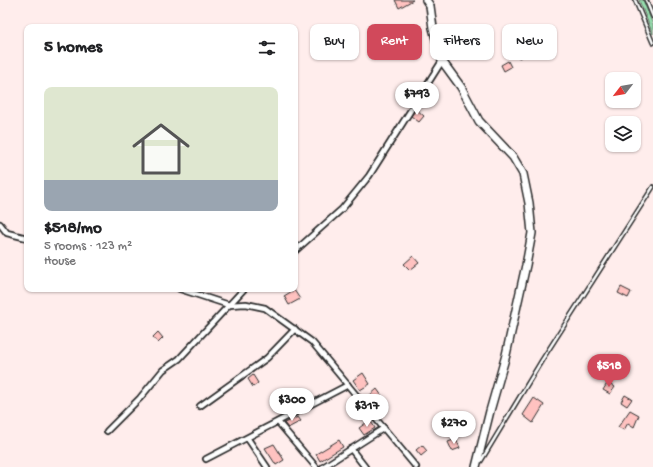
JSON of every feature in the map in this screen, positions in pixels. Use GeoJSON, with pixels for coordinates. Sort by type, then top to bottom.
{"type":"FeatureCollection","features":[{"type":"Feature","properties":{"kind":"street"},"geometry":{"type":"LineString","coordinates":[[426,0],[430,6],[432,28],[442,61],[461,87],[479,121],[513,157],[524,174],[529,203],[532,233],[506,355],[490,411],[477,467]]}},
{"type":"Feature","properties":{"kind":"street"},"geometry":{"type":"LineString","coordinates":[[298,248],[342,209],[369,176],[442,61]]}},
{"type":"Feature","properties":{"kind":"street"},"geometry":{"type":"LineString","coordinates":[[0,224],[7,233],[24,237]]}},
{"type":"Feature","properties":{"kind":"street"},"geometry":{"type":"LineString","coordinates":[[189,292],[229,305],[246,304],[265,308],[312,342],[416,467]]}},
{"type":"Feature","properties":{"kind":"street"},"geometry":{"type":"LineString","coordinates":[[107,431],[140,398],[162,370],[179,359],[241,292]]}},
{"type":"Feature","properties":{"kind":"street"},"geometry":{"type":"LineString","coordinates":[[200,406],[267,358],[295,330]]}},
{"type":"Feature","properties":{"kind":"street"},"geometry":{"type":"LineString","coordinates":[[206,460],[348,385]]}},
{"type":"Feature","properties":{"kind":"street"},"geometry":{"type":"LineString","coordinates":[[278,422],[316,467]]}},
{"type":"Feature","properties":{"kind":"street"},"geometry":{"type":"LineString","coordinates":[[323,467],[384,428]]}},
{"type":"Feature","properties":{"kind":"street"},"geometry":{"type":"LineString","coordinates":[[248,439],[267,467]]}},
{"type":"Feature","properties":{"kind":"street"},"geometry":{"type":"LineString","coordinates":[[351,448],[365,467]]}},
{"type":"Feature","properties":{"kind":"lane"},"geometry":{"type":"LineString","coordinates":[[635,0],[653,43]]}},
{"type":"Feature","properties":{"kind":"lane"},"geometry":{"type":"LineString","coordinates":[[646,0],[653,17]]}},
{"type":"Feature","properties":{"kind":"lane"},"geometry":{"type":"LineString","coordinates":[[477,467],[542,360],[570,319],[653,187]]}},
{"type":"Feature","properties":{"kind":"green space"},"geometry":{"type":"Polygon","coordinates":[[[639,0],[643,0],[653,25],[653,34],[639,0]]]}},
{"type":"Feature","properties":{"kind":"building"},"geometry":{"type":"Polygon","coordinates":[[[395,0],[413,0],[399,8],[395,0]]]}},
{"type":"Feature","properties":{"kind":"building"},"geometry":{"type":"Polygon","coordinates":[[[508,61],[511,67],[504,71],[501,65],[508,61]]]}},
{"type":"Feature","properties":{"kind":"building"},"geometry":{"type":"Polygon","coordinates":[[[416,109],[424,116],[419,122],[411,116],[416,109]]]}},
{"type":"Feature","properties":{"kind":"building"},"geometry":{"type":"Polygon","coordinates":[[[413,256],[419,263],[410,270],[404,264],[413,256]]]}},
{"type":"Feature","properties":{"kind":"building"},"geometry":{"type":"Polygon","coordinates":[[[621,287],[631,292],[628,298],[618,293],[621,287]]]}},
{"type":"Feature","properties":{"kind":"building"},"geometry":{"type":"Polygon","coordinates":[[[291,292],[295,292],[300,299],[289,305],[284,296],[291,292]]]}},
{"type":"Feature","properties":{"kind":"building"},"geometry":{"type":"Polygon","coordinates":[[[158,332],[163,338],[158,343],[153,337],[158,332]]]}},
{"type":"Feature","properties":{"kind":"building"},"geometry":{"type":"Polygon","coordinates":[[[363,373],[370,384],[360,390],[353,380],[363,373]]]}},
{"type":"Feature","properties":{"kind":"building"},"geometry":{"type":"Polygon","coordinates":[[[253,375],[258,383],[253,387],[248,379],[253,375]]]}},
{"type":"Feature","properties":{"kind":"building"},"geometry":{"type":"Polygon","coordinates":[[[608,382],[615,387],[610,394],[603,390],[608,382]]]}},
{"type":"Feature","properties":{"kind":"building"},"geometry":{"type":"Polygon","coordinates":[[[377,389],[382,396],[374,403],[369,396],[377,389]]]}},
{"type":"Feature","properties":{"kind":"building"},"geometry":{"type":"Polygon","coordinates":[[[625,395],[632,399],[627,406],[621,402],[625,395]]]}},
{"type":"Feature","properties":{"kind":"building"},"geometry":{"type":"Polygon","coordinates":[[[534,398],[544,405],[533,423],[523,415],[534,398]]]}},
{"type":"Feature","properties":{"kind":"building"},"geometry":{"type":"Polygon","coordinates":[[[630,410],[639,415],[634,427],[628,423],[624,430],[618,427],[630,410]]]}},
{"type":"Feature","properties":{"kind":"building"},"geometry":{"type":"Polygon","coordinates":[[[298,417],[301,421],[288,428],[284,423],[298,417]]]}},
{"type":"Feature","properties":{"kind":"building"},"geometry":{"type":"Polygon","coordinates":[[[370,420],[375,428],[364,435],[359,428],[370,420]]]}},
{"type":"Feature","properties":{"kind":"building"},"geometry":{"type":"Polygon","coordinates":[[[456,439],[460,448],[452,451],[448,442],[456,439]]]}},
{"type":"Feature","properties":{"kind":"building"},"geometry":{"type":"Polygon","coordinates":[[[339,440],[343,447],[320,461],[316,454],[339,440]]]}},
{"type":"Feature","properties":{"kind":"building"},"geometry":{"type":"Polygon","coordinates":[[[274,444],[284,460],[276,465],[265,448],[274,444]]]}},
{"type":"Feature","properties":{"kind":"building"},"geometry":{"type":"Polygon","coordinates":[[[422,445],[427,451],[421,456],[416,450],[422,445]]]}}]}
